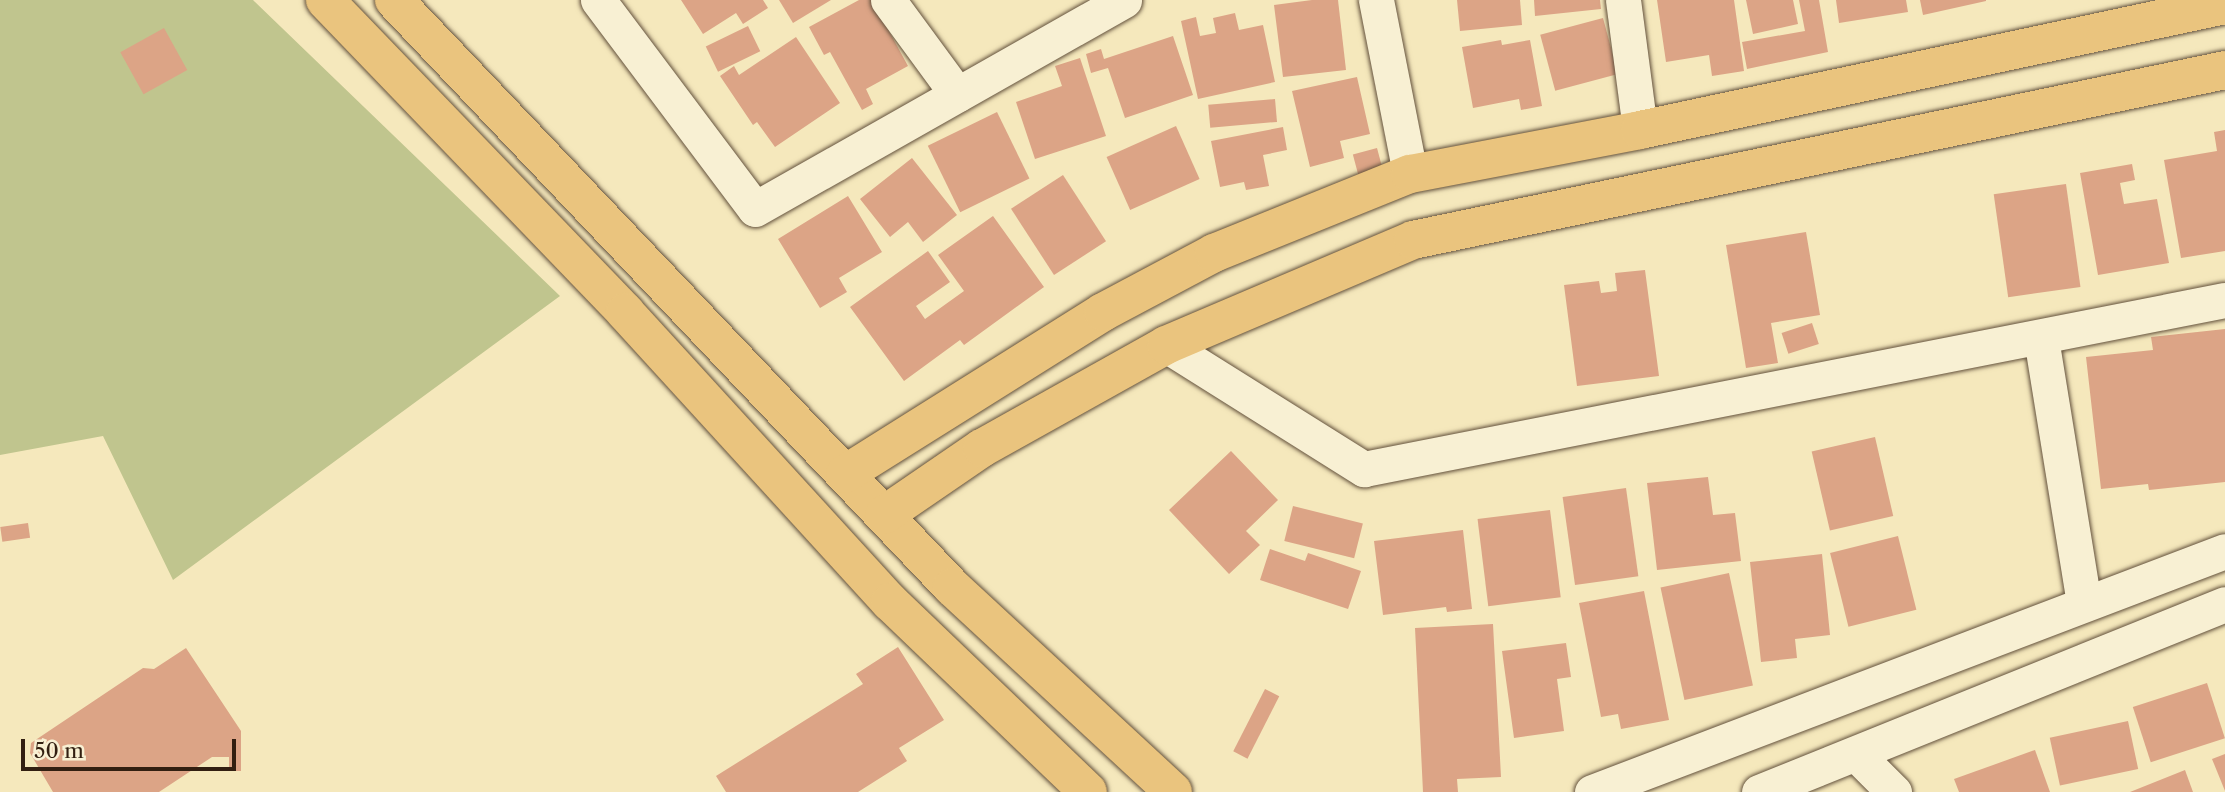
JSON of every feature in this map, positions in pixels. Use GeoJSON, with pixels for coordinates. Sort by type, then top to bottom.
{"type":"FeatureCollection","features":[{"type":"Feature","properties":{"kind":"main road"},"geometry":{"type":"LineString","coordinates":[[325,0],[625,312],[890,602],[1073,787]]}},
{"type":"Feature","properties":{"kind":"main road"},"geometry":{"type":"LineString","coordinates":[[394,0],[952,587],[1173,792]]}},
{"type":"Feature","properties":{"kind":"main road"},"geometry":{"type":"LineString","coordinates":[[845,474],[1140,292],[1214,253],[1410,174],[1640,130],[2177,8],[2225,5]]}},
{"type":"Feature","properties":{"kind":"main road"},"geometry":{"type":"LineString","coordinates":[[884,515],[982,447],[1166,345],[1413,240],[2225,70]]}},
{"type":"Feature","properties":{"kind":"street"},"geometry":{"type":"LineString","coordinates":[[598,0],[755,209],[1122,0]]}},
{"type":"Feature","properties":{"kind":"street"},"geometry":{"type":"LineString","coordinates":[[888,0],[957,94]]}},
{"type":"Feature","properties":{"kind":"street"},"geometry":{"type":"LineString","coordinates":[[1376,0],[1410,174]]}},
{"type":"Feature","properties":{"kind":"street"},"geometry":{"type":"LineString","coordinates":[[1623,0],[1640,130]]}},
{"type":"Feature","properties":{"kind":"street"},"geometry":{"type":"LineString","coordinates":[[1166,345],[1364,469],[2225,300]]}},
{"type":"Feature","properties":{"kind":"street"},"geometry":{"type":"LineString","coordinates":[[2042,338],[2084,604]]}},
{"type":"Feature","properties":{"kind":"street"},"geometry":{"type":"LineString","coordinates":[[1592,792],[2225,551]]}},
{"type":"Feature","properties":{"kind":"street"},"geometry":{"type":"LineString","coordinates":[[1759,792],[2225,604]]}},
{"type":"Feature","properties":{"kind":"street"},"geometry":{"type":"LineString","coordinates":[[1856,754],[1895,792]]}},
{"type":"Feature","properties":{"kind":"green space"},"geometry":{"type":"Polygon","coordinates":[[[0,0],[253,0],[560,296],[173,580],[103,436],[0,455],[0,0]]]}},
{"type":"Feature","properties":{"kind":"building"},"geometry":{"type":"Polygon","coordinates":[[[681,0],[763,0],[768,8],[743,24],[736,13],[703,34],[681,0]]]}},
{"type":"Feature","properties":{"kind":"building"},"geometry":{"type":"Polygon","coordinates":[[[779,0],[831,0],[793,23],[779,0]]]}},
{"type":"Feature","properties":{"kind":"building"},"geometry":{"type":"Polygon","coordinates":[[[859,0],[872,0],[908,66],[866,89],[873,104],[862,110],[830,52],[824,55],[809,27],[859,0]]]}},
{"type":"Feature","properties":{"kind":"building"},"geometry":{"type":"Polygon","coordinates":[[[1338,0],[1346,70],[1283,77],[1274,5],[1338,0]]]}},
{"type":"Feature","properties":{"kind":"building"},"geometry":{"type":"Polygon","coordinates":[[[1457,0],[1520,0],[1522,25],[1460,31],[1457,0]]]}},
{"type":"Feature","properties":{"kind":"building"},"geometry":{"type":"Polygon","coordinates":[[[1534,0],[1600,0],[1601,9],[1535,16],[1534,0]]]}},
{"type":"Feature","properties":{"kind":"building"},"geometry":{"type":"Polygon","coordinates":[[[1657,0],[1734,0],[1744,71],[1712,76],[1709,55],[1666,62],[1657,0]]]}},
{"type":"Feature","properties":{"kind":"building"},"geometry":{"type":"Polygon","coordinates":[[[1746,0],[1793,0],[1798,24],[1753,34],[1746,0]]]}},
{"type":"Feature","properties":{"kind":"building"},"geometry":{"type":"Polygon","coordinates":[[[1799,0],[1819,0],[1828,52],[1747,69],[1742,42],[1805,31],[1799,0]]]}},
{"type":"Feature","properties":{"kind":"building"},"geometry":{"type":"Polygon","coordinates":[[[1836,0],[1906,0],[1908,12],[1839,23],[1836,0]]]}},
{"type":"Feature","properties":{"kind":"building"},"geometry":{"type":"Polygon","coordinates":[[[1920,0],[1986,0],[1986,1],[1923,15],[1920,0]]]}},
{"type":"Feature","properties":{"kind":"building"},"geometry":{"type":"Polygon","coordinates":[[[1235,13],[1239,30],[1263,25],[1275,82],[1198,99],[1181,21],[1196,17],[1200,36],[1216,33],[1213,18],[1235,13]]]}},
{"type":"Feature","properties":{"kind":"building"},"geometry":{"type":"Polygon","coordinates":[[[1603,18],[1618,74],[1555,91],[1540,35],[1603,18]]]}},
{"type":"Feature","properties":{"kind":"building"},"geometry":{"type":"Polygon","coordinates":[[[748,26],[760,51],[718,72],[706,47],[748,26]]]}},
{"type":"Feature","properties":{"kind":"building"},"geometry":{"type":"Polygon","coordinates":[[[164,28],[187,70],[144,94],[120,52],[164,28]]]}},
{"type":"Feature","properties":{"kind":"building"},"geometry":{"type":"Polygon","coordinates":[[[1173,36],[1193,95],[1125,118],[1108,68],[1091,73],[1086,54],[1101,49],[1104,59],[1173,36]]]}},
{"type":"Feature","properties":{"kind":"building"},"geometry":{"type":"Polygon","coordinates":[[[796,37],[840,103],[775,147],[757,122],[753,125],[720,76],[734,66],[739,75],[796,37]]]}},
{"type":"Feature","properties":{"kind":"building"},"geometry":{"type":"Polygon","coordinates":[[[1501,40],[1502,45],[1530,40],[1542,106],[1521,110],[1519,99],[1473,108],[1462,47],[1501,40]]]}},
{"type":"Feature","properties":{"kind":"building"},"geometry":{"type":"Polygon","coordinates":[[[1080,58],[1106,136],[1035,159],[1016,102],[1062,86],[1055,66],[1080,58]]]}},
{"type":"Feature","properties":{"kind":"building"},"geometry":{"type":"Polygon","coordinates":[[[1357,77],[1370,134],[1340,141],[1344,158],[1310,167],[1292,91],[1357,77]]]}},
{"type":"Feature","properties":{"kind":"building"},"geometry":{"type":"Polygon","coordinates":[[[1275,99],[1277,122],[1210,128],[1208,105],[1275,99]]]}},
{"type":"Feature","properties":{"kind":"building"},"geometry":{"type":"Polygon","coordinates":[[[997,112],[1029,179],[960,212],[928,146],[997,112]]]}},
{"type":"Feature","properties":{"kind":"building"},"geometry":{"type":"Polygon","coordinates":[[[1176,126],[1200,179],[1130,210],[1107,157],[1176,126]]]}},
{"type":"Feature","properties":{"kind":"building"},"geometry":{"type":"Polygon","coordinates":[[[1283,127],[1287,150],[1263,155],[1269,186],[1246,190],[1244,182],[1220,187],[1211,141],[1283,127]]]}},
{"type":"Feature","properties":{"kind":"building"},"geometry":{"type":"Polygon","coordinates":[[[2225,130],[2225,251],[2181,258],[2164,160],[2217,151],[2214,132],[2225,130]]]}},
{"type":"Feature","properties":{"kind":"building"},"geometry":{"type":"Polygon","coordinates":[[[1377,148],[1383,171],[1359,178],[1353,154],[1377,148]]]}},
{"type":"Feature","properties":{"kind":"building"},"geometry":{"type":"Polygon","coordinates":[[[912,158],[957,215],[923,242],[908,222],[890,237],[860,199],[912,158]]]}},
{"type":"Feature","properties":{"kind":"building"},"geometry":{"type":"Polygon","coordinates":[[[2132,164],[2135,180],[2120,183],[2124,204],[2157,199],[2169,263],[2098,275],[2080,173],[2132,164]]]}},
{"type":"Feature","properties":{"kind":"building"},"geometry":{"type":"Polygon","coordinates":[[[1063,175],[1106,241],[1054,275],[1011,209],[1063,175]]]}},
{"type":"Feature","properties":{"kind":"building"},"geometry":{"type":"Polygon","coordinates":[[[2066,184],[2080,287],[2008,297],[1994,194],[2066,184]]]}},
{"type":"Feature","properties":{"kind":"building"},"geometry":{"type":"Polygon","coordinates":[[[848,196],[882,252],[839,278],[847,292],[820,308],[778,239],[848,196]]]}},
{"type":"Feature","properties":{"kind":"building"},"geometry":{"type":"Polygon","coordinates":[[[993,216],[1044,287],[964,345],[960,340],[904,381],[850,307],[928,251],[950,282],[916,306],[925,319],[964,291],[938,255],[993,216]]]}},
{"type":"Feature","properties":{"kind":"building"},"geometry":{"type":"Polygon","coordinates":[[[1806,232],[1820,315],[1771,323],[1778,363],[1746,368],[1726,245],[1806,232]]]}},
{"type":"Feature","properties":{"kind":"building"},"geometry":{"type":"Polygon","coordinates":[[[1645,270],[1659,376],[1577,386],[1564,285],[1599,281],[1601,293],[1617,291],[1615,273],[1645,270]]]}},
{"type":"Feature","properties":{"kind":"building"},"geometry":{"type":"Polygon","coordinates":[[[1812,323],[1819,344],[1788,354],[1782,333],[1812,323]]]}},
{"type":"Feature","properties":{"kind":"building"},"geometry":{"type":"Polygon","coordinates":[[[2225,329],[2225,482],[2149,490],[2148,484],[2101,489],[2086,357],[2153,350],[2151,337],[2225,329]]]}},
{"type":"Feature","properties":{"kind":"building"},"geometry":{"type":"Polygon","coordinates":[[[1875,437],[1893,516],[1830,531],[1812,452],[1875,437]]]}},
{"type":"Feature","properties":{"kind":"building"},"geometry":{"type":"Polygon","coordinates":[[[1231,451],[1278,500],[1246,531],[1260,545],[1229,574],[1169,510],[1231,451]]]}},
{"type":"Feature","properties":{"kind":"building"},"geometry":{"type":"Polygon","coordinates":[[[1708,477],[1713,515],[1735,513],[1741,561],[1657,570],[1647,483],[1708,477]]]}},
{"type":"Feature","properties":{"kind":"building"},"geometry":{"type":"Polygon","coordinates":[[[1626,488],[1638,576],[1575,585],[1563,497],[1626,488]]]}},
{"type":"Feature","properties":{"kind":"building"},"geometry":{"type":"Polygon","coordinates":[[[1293,506],[1363,523],[1354,558],[1284,541],[1293,506]]]}},
{"type":"Feature","properties":{"kind":"building"},"geometry":{"type":"Polygon","coordinates":[[[1550,510],[1561,597],[1488,606],[1478,519],[1550,510]]]}},
{"type":"Feature","properties":{"kind":"building"},"geometry":{"type":"Polygon","coordinates":[[[28,523],[30,538],[2,542],[0,527],[28,523]]]}},
{"type":"Feature","properties":{"kind":"building"},"geometry":{"type":"Polygon","coordinates":[[[1463,530],[1472,609],[1447,612],[1446,607],[1383,615],[1374,541],[1463,530]]]}},
{"type":"Feature","properties":{"kind":"building"},"geometry":{"type":"Polygon","coordinates":[[[1898,536],[1916,610],[1848,627],[1830,553],[1898,536]]]}},
{"type":"Feature","properties":{"kind":"building"},"geometry":{"type":"Polygon","coordinates":[[[1270,549],[1305,561],[1308,553],[1361,571],[1348,609],[1260,580],[1270,549]]]}},
{"type":"Feature","properties":{"kind":"building"},"geometry":{"type":"Polygon","coordinates":[[[1822,554],[1830,635],[1795,639],[1797,658],[1761,662],[1750,562],[1822,554]]]}},
{"type":"Feature","properties":{"kind":"building"},"geometry":{"type":"Polygon","coordinates":[[[1729,573],[1753,685],[1684,700],[1661,588],[1729,573]]]}},
{"type":"Feature","properties":{"kind":"building"},"geometry":{"type":"Polygon","coordinates":[[[1644,591],[1669,720],[1621,729],[1618,714],[1601,717],[1579,603],[1644,591]]]}},
{"type":"Feature","properties":{"kind":"building"},"geometry":{"type":"Polygon","coordinates":[[[1493,624],[1501,777],[1457,779],[1458,792],[1423,792],[1415,628],[1493,624]]]}},
{"type":"Feature","properties":{"kind":"building"},"geometry":{"type":"Polygon","coordinates":[[[1566,643],[1571,677],[1557,679],[1564,731],[1514,738],[1502,651],[1566,643]]]}},
{"type":"Feature","properties":{"kind":"building"},"geometry":{"type":"Polygon","coordinates":[[[898,647],[944,720],[899,748],[907,761],[858,792],[726,792],[716,776],[863,684],[856,674],[898,647]]]}},
{"type":"Feature","properties":{"kind":"building"},"geometry":{"type":"Polygon","coordinates":[[[186,648],[241,731],[241,771],[229,771],[229,757],[212,757],[159,792],[53,792],[30,753],[31,743],[143,668],[154,669],[186,648]]]}},
{"type":"Feature","properties":{"kind":"building"},"geometry":{"type":"Polygon","coordinates":[[[2207,683],[2225,738],[2151,762],[2133,707],[2207,683]]]}},
{"type":"Feature","properties":{"kind":"building"},"geometry":{"type":"Polygon","coordinates":[[[1265,689],[1279,696],[1247,759],[1233,751],[1265,689]]]}},
{"type":"Feature","properties":{"kind":"building"},"geometry":{"type":"Polygon","coordinates":[[[2128,721],[2138,769],[2060,786],[2050,738],[2128,721]]]}},
{"type":"Feature","properties":{"kind":"building"},"geometry":{"type":"Polygon","coordinates":[[[2035,750],[2050,792],[1959,792],[1954,779],[2035,750]]]}},
{"type":"Feature","properties":{"kind":"building"},"geometry":{"type":"Polygon","coordinates":[[[2225,754],[2225,791],[2212,759],[2225,754]]]}},
{"type":"Feature","properties":{"kind":"building"},"geometry":{"type":"Polygon","coordinates":[[[2185,770],[2193,792],[2130,792],[2185,770]]]}}]}
